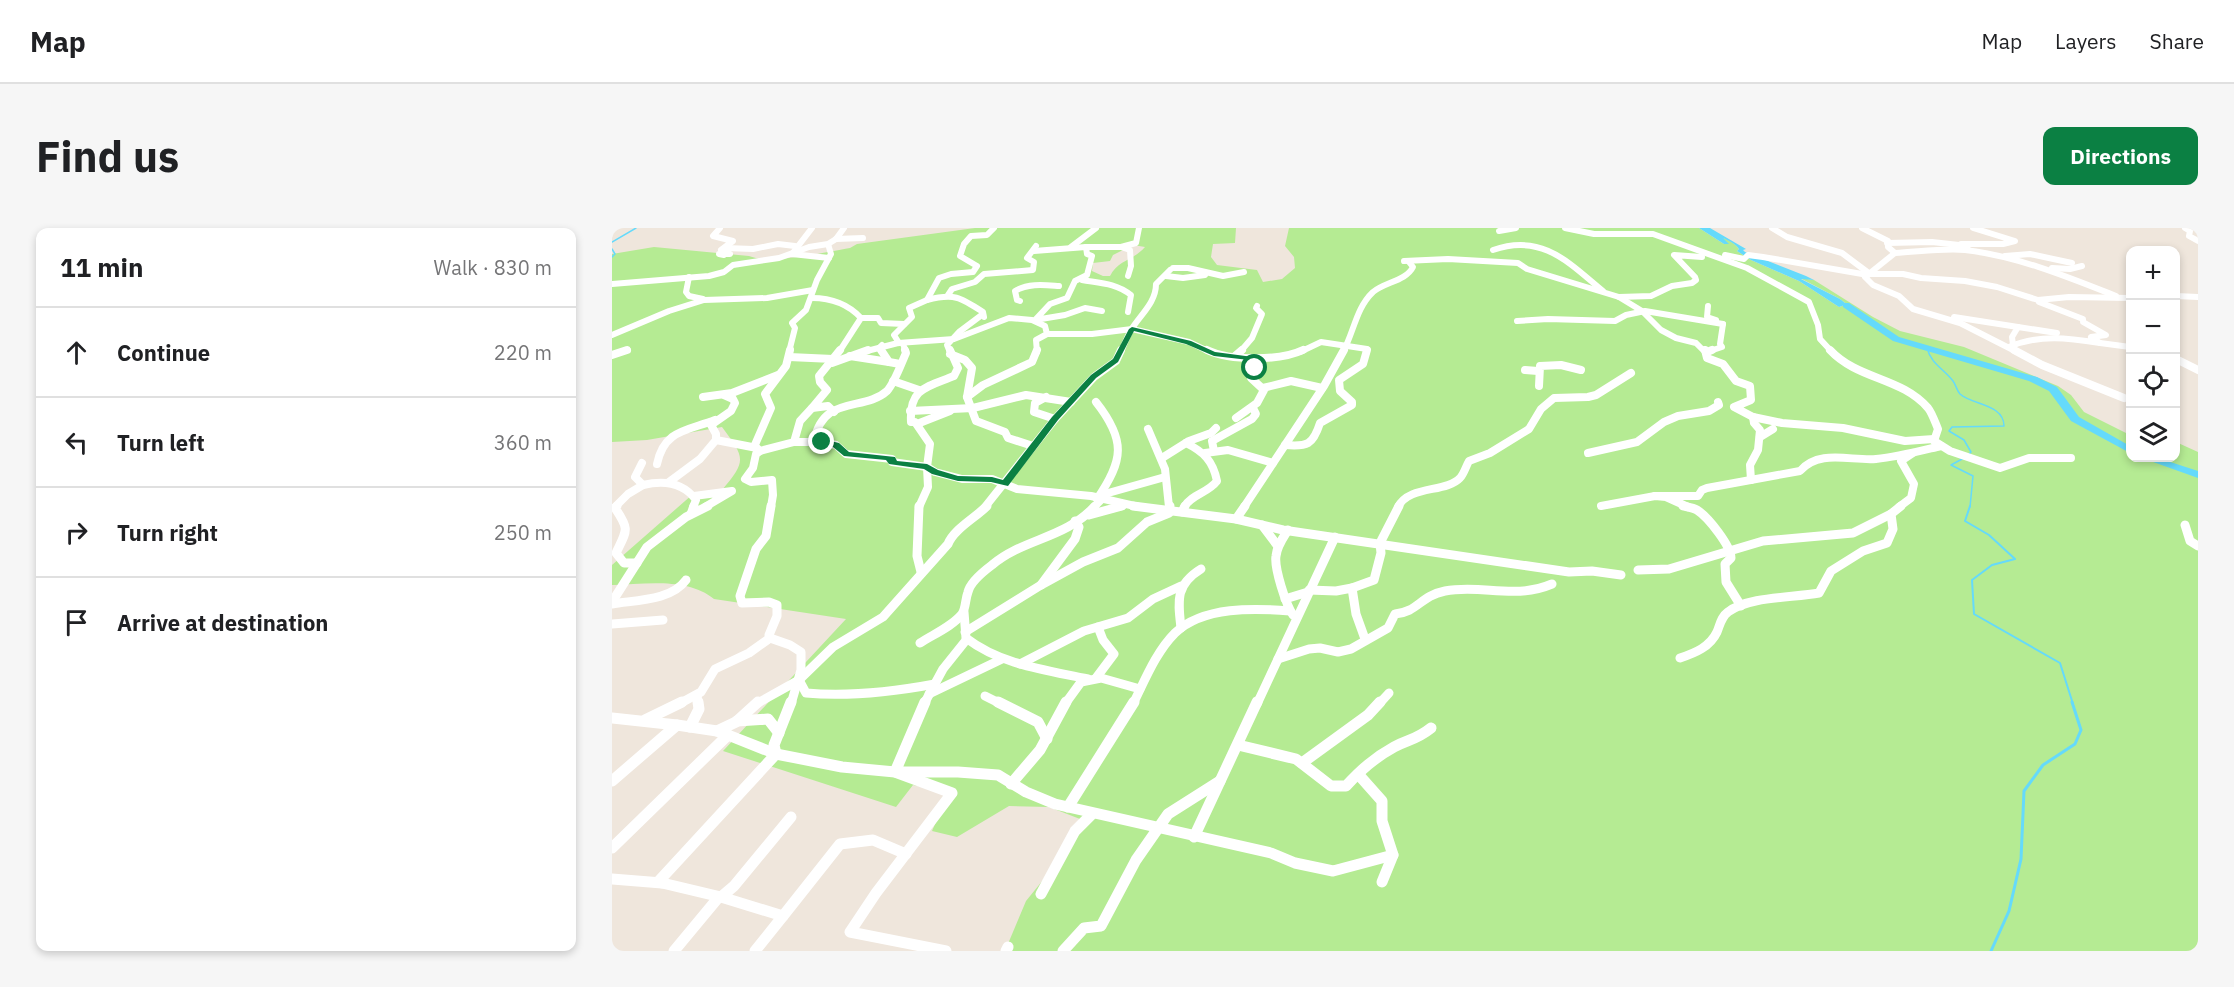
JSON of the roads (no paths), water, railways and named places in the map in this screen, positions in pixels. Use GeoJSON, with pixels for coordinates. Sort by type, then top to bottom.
{"type":"FeatureCollection","features":[{"type":"Feature","properties":{"kind":"street"},"geometry":{"type":"LineString","coordinates":[[720,228],[713,236],[733,241],[721,250],[730,254],[719,254],[724,255]]}},
{"type":"Feature","properties":{"kind":"street"},"geometry":{"type":"LineString","coordinates":[[725,248],[753,249],[778,244],[795,246],[805,240],[812,228]]}},
{"type":"Feature","properties":{"kind":"street"},"geometry":{"type":"LineString","coordinates":[[612,284],[709,276],[724,272],[733,265],[792,254],[809,247],[828,244],[838,237],[844,228]]}},
{"type":"Feature","properties":{"kind":"street"},"geometry":{"type":"LineString","coordinates":[[927,300],[939,278],[951,273],[973,272],[977,266],[960,256],[964,244],[971,236],[987,235],[994,228]]}},
{"type":"Feature","properties":{"kind":"street"},"geometry":{"type":"LineString","coordinates":[[948,295],[952,290],[975,282],[984,274],[1033,270],[1034,262],[1027,258],[1035,247],[1121,247],[1136,243],[1139,228]]}},
{"type":"Feature","properties":{"kind":"street"},"geometry":{"type":"LineString","coordinates":[[1499,231],[1516,228]]}},
{"type":"Feature","properties":{"kind":"street"},"geometry":{"type":"LineString","coordinates":[[1565,228],[1594,234],[1651,233],[1747,268],[1807,300],[1818,325],[1820,339],[1834,355],[1849,368],[1887,380],[1923,402],[1938,429],[1938,435],[1934,439],[1905,441],[1843,428],[1814,427],[1754,417],[1734,407],[1751,400],[1750,386],[1733,378],[1723,364],[1707,358],[1707,352]]}},
{"type":"Feature","properties":{"kind":"street"},"geometry":{"type":"LineString","coordinates":[[1772,228],[1786,237],[1842,253],[1869,274]]}},
{"type":"Feature","properties":{"kind":"street"},"geometry":{"type":"LineString","coordinates":[[1862,228],[1884,238],[1895,253]]}},
{"type":"Feature","properties":{"kind":"street"},"geometry":{"type":"LineString","coordinates":[[1887,243],[2011,244],[2015,242],[1973,228]]}},
{"type":"Feature","properties":{"kind":"street"},"geometry":{"type":"LineString","coordinates":[[2185,228],[2190,231],[2189,236],[2198,241]]}},
{"type":"Feature","properties":{"kind":"street"},"geometry":{"type":"LineString","coordinates":[[1071,248],[1081,238],[1099,233],[1107,247]]}},
{"type":"Feature","properties":{"kind":"street"},"geometry":{"type":"LineString","coordinates":[[838,237],[863,238]]}},
{"type":"Feature","properties":{"kind":"street"},"geometry":{"type":"LineString","coordinates":[[1493,250],[1512,243],[1539,242],[1568,260],[1607,294]]}},
{"type":"Feature","properties":{"kind":"street"},"geometry":{"type":"LineString","coordinates":[[770,638],[769,635],[777,616],[777,606],[769,602],[746,605],[742,603],[740,596],[756,549],[766,536],[766,523],[773,504],[772,480],[751,482],[745,479],[753,468],[771,408],[765,394],[783,372],[789,357],[795,328],[792,323],[803,316],[812,298],[813,290],[831,252],[828,244]]}},
{"type":"Feature","properties":{"kind":"street"},"geometry":{"type":"LineString","coordinates":[[1961,244],[1994,255]]}},
{"type":"Feature","properties":{"kind":"street"},"geometry":{"type":"LineString","coordinates":[[792,254],[795,246]]}},
{"type":"Feature","properties":{"kind":"street"},"geometry":{"type":"LineString","coordinates":[[1035,320],[1050,303],[1067,298],[1075,281],[1089,277],[1092,256],[1087,254],[1086,247]]}},
{"type":"Feature","properties":{"kind":"street"},"geometry":{"type":"LineString","coordinates":[[1121,247],[1130,250],[1131,266],[1128,276]]}},
{"type":"Feature","properties":{"kind":"street"},"geometry":{"type":"LineString","coordinates":[[2119,298],[2059,274],[2004,257],[1963,250],[1895,253],[1865,278],[1899,296],[1912,308],[1936,315],[2011,346],[2042,365],[2124,398]]}},
{"type":"Feature","properties":{"kind":"street"},"geometry":{"type":"LineString","coordinates":[[1700,252],[1744,259],[1748,255],[1767,257],[1832,272],[1903,274],[1997,287],[2038,300],[2070,316],[2083,319],[2083,322],[2106,335],[2091,337],[2100,343]]}},
{"type":"Feature","properties":{"kind":"street"},"geometry":{"type":"LineString","coordinates":[[792,254],[829,258]]}},
{"type":"Feature","properties":{"kind":"street"},"geometry":{"type":"LineString","coordinates":[[1236,519],[1322,387],[1358,320],[1359,308],[1367,302],[1373,292],[1410,273],[1413,267],[1407,261],[1448,259],[1518,263],[1527,269],[1607,294],[1619,297],[1644,297],[1696,280],[1674,257],[1675,254],[1714,256]]}},
{"type":"Feature","properties":{"kind":"street"},"geometry":{"type":"LineString","coordinates":[[2004,257],[2014,254],[2048,257],[2072,263]]}},
{"type":"Feature","properties":{"kind":"street"},"geometry":{"type":"LineString","coordinates":[[2040,269],[2070,269],[2082,266]]}},
{"type":"Feature","properties":{"kind":"street"},"geometry":{"type":"LineString","coordinates":[[717,731],[736,722],[758,702],[799,680],[833,647],[883,617],[948,544],[951,536],[974,519],[1005,484],[1055,419],[1094,377],[1116,361],[1132,329],[1150,304],[1156,292],[1156,284],[1170,271],[1188,268],[1227,276],[1244,272]]}},
{"type":"Feature","properties":{"kind":"street"},"geometry":{"type":"LineString","coordinates":[[1170,271],[1183,278],[1215,273]]}},
{"type":"Feature","properties":{"kind":"street"},"geometry":{"type":"LineString","coordinates":[[689,277],[686,292],[689,296],[711,299],[767,298],[813,290]]}},
{"type":"Feature","properties":{"kind":"street"},"geometry":{"type":"LineString","coordinates":[[1082,280],[1114,279],[1131,295],[1128,312]]}},
{"type":"Feature","properties":{"kind":"street"},"geometry":{"type":"LineString","coordinates":[[1020,301],[1015,291],[1018,288],[1035,285],[1070,291]]}},
{"type":"Feature","properties":{"kind":"street"},"geometry":{"type":"LineString","coordinates":[[879,348],[912,317],[909,308],[927,300],[948,295],[962,298],[993,322]]}},
{"type":"Feature","properties":{"kind":"street"},"geometry":{"type":"LineString","coordinates":[[2180,296],[2198,297]]}},
{"type":"Feature","properties":{"kind":"street"},"geometry":{"type":"LineString","coordinates":[[1619,297],[1642,311],[1661,330],[1676,338],[1696,343],[1707,352]]}},
{"type":"Feature","properties":{"kind":"street"},"geometry":{"type":"LineString","coordinates":[[1642,311],[1644,297]]}},
{"type":"Feature","properties":{"kind":"street"},"geometry":{"type":"LineString","coordinates":[[2038,300],[2069,297],[2126,298]]}},
{"type":"Feature","properties":{"kind":"street"},"geometry":{"type":"LineString","coordinates":[[812,298],[831,298],[856,311],[861,318]]}},
{"type":"Feature","properties":{"kind":"street"},"geometry":{"type":"LineString","coordinates":[[612,335],[669,311],[711,299]]}},
{"type":"Feature","properties":{"kind":"street"},"geometry":{"type":"LineString","coordinates":[[1235,356],[1252,340],[1262,314],[1256,308],[1257,306]]}},
{"type":"Feature","properties":{"kind":"street"},"geometry":{"type":"LineString","coordinates":[[1708,306],[1707,317],[1723,324]]}},
{"type":"Feature","properties":{"kind":"street"},"geometry":{"type":"LineString","coordinates":[[1035,320],[1047,316],[1068,315],[1079,308],[1102,311]]}},
{"type":"Feature","properties":{"kind":"street"},"geometry":{"type":"LineString","coordinates":[[1516,321],[1538,319],[1615,321],[1642,311],[1723,324]]}},
{"type":"Feature","properties":{"kind":"street"},"geometry":{"type":"LineString","coordinates":[[893,381],[902,381],[910,388],[919,390],[954,376],[958,368],[950,354],[950,342],[983,314]]}},
{"type":"Feature","properties":{"kind":"street"},"geometry":{"type":"LineString","coordinates":[[1936,315],[2004,324],[2055,333],[2064,337],[2126,346]]}},
{"type":"Feature","properties":{"kind":"street"},"geometry":{"type":"LineString","coordinates":[[789,357],[834,358],[901,343],[950,342],[993,322],[1017,316],[1035,320],[1045,326],[1047,334]]}},
{"type":"Feature","properties":{"kind":"street"},"geometry":{"type":"LineString","coordinates":[[861,318],[878,318],[881,323],[887,324],[904,324]]}},
{"type":"Feature","properties":{"kind":"street"},"geometry":{"type":"LineString","coordinates":[[794,442],[800,421],[827,390],[820,382],[819,376],[861,318]]}},
{"type":"Feature","properties":{"kind":"street"},"geometry":{"type":"LineString","coordinates":[[814,441],[817,426],[834,412],[841,407],[886,392],[893,381],[906,350],[887,324]]}},
{"type":"Feature","properties":{"kind":"street"},"geometry":{"type":"LineString","coordinates":[[1707,352],[1722,347],[1720,344],[1723,324]]}},
{"type":"Feature","properties":{"kind":"street"},"geometry":{"type":"LineString","coordinates":[[1980,333],[1984,329],[2004,324]]}},
{"type":"Feature","properties":{"kind":"street"},"geometry":{"type":"LineString","coordinates":[[2011,346],[2012,338],[2018,327]]}},
{"type":"Feature","properties":{"kind":"street"},"geometry":{"type":"LineString","coordinates":[[969,402],[984,382],[1032,363],[1036,358],[1038,343],[1036,340],[1047,334],[1092,334],[1132,329],[1189,342],[1214,354],[1251,358],[1275,358],[1298,353],[1321,342],[1346,344],[1368,351],[1363,365],[1340,380],[1340,391],[1352,402],[1352,405],[1320,423],[1317,435],[1312,441],[1303,446],[1286,445]]}},
{"type":"Feature","properties":{"kind":"street"},"geometry":{"type":"LineString","coordinates":[[2011,346],[2064,337]]}},
{"type":"Feature","properties":{"kind":"street"},"geometry":{"type":"LineString","coordinates":[[879,348],[889,362]]}},
{"type":"Feature","properties":{"kind":"street"},"geometry":{"type":"LineString","coordinates":[[612,355],[628,350]]}},
{"type":"Feature","properties":{"kind":"street"},"geometry":{"type":"LineString","coordinates":[[950,354],[965,360],[972,368],[969,402],[976,421],[1005,432],[1008,438],[1033,446]]}},
{"type":"Feature","properties":{"kind":"street"},"geometry":{"type":"LineString","coordinates":[[834,358],[851,356],[900,364]]}},
{"type":"Feature","properties":{"kind":"street"},"geometry":{"type":"LineString","coordinates":[[1251,358],[1258,362],[1251,378],[1263,388]]}},
{"type":"Feature","properties":{"kind":"street"},"geometry":{"type":"LineString","coordinates":[[2180,361],[2198,370]]}},
{"type":"Feature","properties":{"kind":"street"},"geometry":{"type":"LineString","coordinates":[[1539,386],[1540,366],[1561,365],[1581,370]]}},
{"type":"Feature","properties":{"kind":"street"},"geometry":{"type":"LineString","coordinates":[[1525,370],[1538,371]]}},
{"type":"Feature","properties":{"kind":"street"},"geometry":{"type":"LineString","coordinates":[[703,397],[724,395],[758,385],[783,372]]}},
{"type":"Feature","properties":{"kind":"street"},"geometry":{"type":"LineString","coordinates":[[1285,599],[1309,591],[1336,591],[1352,588],[1374,580],[1381,553],[1380,543],[1401,501],[1424,490],[1454,483],[1461,477],[1469,461],[1490,453],[1529,429],[1531,419],[1545,403],[1559,396],[1583,397],[1596,394],[1631,373]]}},
{"type":"Feature","properties":{"kind":"street"},"geometry":{"type":"LineString","coordinates":[[1263,388],[1291,381],[1322,387]]}},
{"type":"Feature","properties":{"kind":"street"},"geometry":{"type":"LineString","coordinates":[[1236,418],[1253,408],[1263,393],[1263,388]]}},
{"type":"Feature","properties":{"kind":"street"},"geometry":{"type":"LineString","coordinates":[[919,390],[910,411],[911,422],[917,424],[936,418],[969,402],[1026,395],[1071,402]]}},
{"type":"Feature","properties":{"kind":"street"},"geometry":{"type":"LineString","coordinates":[[657,464],[660,449],[669,437],[715,420],[730,411],[735,403],[734,399],[724,395]]}},
{"type":"Feature","properties":{"kind":"street"},"geometry":{"type":"LineString","coordinates":[[1046,397],[1035,403],[1034,412],[1055,419]]}},
{"type":"Feature","properties":{"kind":"street"},"geometry":{"type":"LineString","coordinates":[[1086,516],[1112,477],[1119,452],[1112,422],[1096,402]]}},
{"type":"Feature","properties":{"kind":"street"},"geometry":{"type":"LineString","coordinates":[[1588,453],[1637,442],[1644,439],[1650,430],[1664,421],[1714,410],[1719,405],[1718,402]]}},
{"type":"Feature","properties":{"kind":"street"},"geometry":{"type":"LineString","coordinates":[[812,408],[828,406],[834,412]]}},
{"type":"Feature","properties":{"kind":"street"},"geometry":{"type":"LineString","coordinates":[[1182,512],[1189,498],[1211,488],[1217,481],[1209,452],[1212,441],[1232,428],[1244,425],[1256,414],[1253,408]]}},
{"type":"Feature","properties":{"kind":"street"},"geometry":{"type":"LineString","coordinates":[[910,411],[954,409]]}},
{"type":"Feature","properties":{"kind":"street"},"geometry":{"type":"LineString","coordinates":[[1754,417],[1754,423],[1760,430],[1760,437]]}},
{"type":"Feature","properties":{"kind":"street"},"geometry":{"type":"LineString","coordinates":[[669,482],[700,459],[716,440],[716,434],[710,427],[715,420]]}},
{"type":"Feature","properties":{"kind":"street"},"geometry":{"type":"LineString","coordinates":[[917,424],[930,444],[927,467],[928,487],[918,513],[920,522],[917,556],[921,572]]}},
{"type":"Feature","properties":{"kind":"street"},"geometry":{"type":"LineString","coordinates":[[1162,458],[1186,443],[1211,433],[1216,428]]}},
{"type":"Feature","properties":{"kind":"street"},"geometry":{"type":"LineString","coordinates":[[1148,429],[1162,458],[1171,500],[1169,513]]}},
{"type":"Feature","properties":{"kind":"street"},"geometry":{"type":"LineString","coordinates":[[1751,480],[1749,465],[1758,450],[1756,443],[1760,437],[1773,429]]}},
{"type":"Feature","properties":{"kind":"street"},"geometry":{"type":"LineString","coordinates":[[1934,439],[1950,451],[2000,468],[2029,458],[2071,458]]}},
{"type":"Feature","properties":{"kind":"street"},"geometry":{"type":"LineString","coordinates":[[716,440],[757,449],[814,441],[836,445],[846,454],[886,457],[892,459],[892,462],[927,467],[935,472],[958,478],[992,479],[1017,489],[1100,498],[1123,505],[1169,513],[1182,512],[1236,519],[1288,531],[1569,572],[1592,571],[1621,575]]}},
{"type":"Feature","properties":{"kind":"street"},"geometry":{"type":"LineString","coordinates":[[1186,443],[1209,452],[1228,450],[1273,463]]}},
{"type":"Feature","properties":{"kind":"street"},"geometry":{"type":"LineString","coordinates":[[1601,506],[1668,494],[1688,498],[1698,496],[1707,488],[1800,471],[1812,460],[1838,457],[1876,459],[1941,446]]}},
{"type":"Feature","properties":{"kind":"street"},"geometry":{"type":"LineString","coordinates":[[1638,570],[1669,569],[1763,541],[1852,533],[1892,514],[1911,498],[1914,484],[1901,461],[1913,453]]}},
{"type":"Feature","properties":{"kind":"street"},"geometry":{"type":"LineString","coordinates":[[642,462],[635,477],[638,482],[644,484],[669,482],[685,488],[694,496],[696,504],[692,514]]}},
{"type":"Feature","properties":{"kind":"street"},"geometry":{"type":"LineString","coordinates":[[1100,498],[1150,480],[1166,477]]}},
{"type":"Feature","properties":{"kind":"street"},"geometry":{"type":"LineString","coordinates":[[612,498],[644,484]]}},
{"type":"Feature","properties":{"kind":"street"},"geometry":{"type":"LineString","coordinates":[[1123,505],[1129,489]]}},
{"type":"Feature","properties":{"kind":"street"},"geometry":{"type":"LineString","coordinates":[[633,490],[614,508],[626,524],[627,530],[615,553],[624,563],[637,563]]}},
{"type":"Feature","properties":{"kind":"street"},"geometry":{"type":"LineString","coordinates":[[612,603],[648,547],[692,514],[724,498],[732,491],[694,496]]}},
{"type":"Feature","properties":{"kind":"street"},"geometry":{"type":"LineString","coordinates":[[1655,496],[1666,497],[1685,507],[1696,509],[1708,520],[1731,550],[1731,558],[1725,564],[1726,582],[1741,606]]}},
{"type":"Feature","properties":{"kind":"street"},"geometry":{"type":"LineString","coordinates":[[1123,505],[1075,521],[1052,536],[1013,550],[985,569],[968,590],[964,612],[966,636],[979,648],[1002,659],[1140,689]]}},
{"type":"Feature","properties":{"kind":"street"},"geometry":{"type":"LineString","coordinates":[[895,772],[932,689],[966,636],[1041,585],[1083,562],[1113,550],[1147,522],[1169,513]]}},
{"type":"Feature","properties":{"kind":"street"},"geometry":{"type":"LineString","coordinates":[[1680,658],[1706,647],[1713,640],[1719,622],[1727,612],[1749,603],[1800,598],[1819,593],[1831,571],[1863,551],[1887,543],[1893,529],[1892,514]]}},
{"type":"Feature","properties":{"kind":"street"},"geometry":{"type":"LineString","coordinates":[[1041,585],[1076,539],[1079,527],[1075,521]]}},
{"type":"Feature","properties":{"kind":"street"},"geometry":{"type":"LineString","coordinates":[[1262,525],[1277,545]]}},
{"type":"Feature","properties":{"kind":"street"},"geometry":{"type":"LineString","coordinates":[[2185,525],[2190,541],[2198,546]]}},
{"type":"Feature","properties":{"kind":"street"},"geometry":{"type":"LineString","coordinates":[[1288,531],[1277,545],[1275,566],[1285,599],[1294,615]]}},
{"type":"Feature","properties":{"kind":"street"},"geometry":{"type":"LineString","coordinates":[[1194,837],[1278,659],[1294,615],[1309,591],[1335,537]]}},
{"type":"Feature","properties":{"kind":"street"},"geometry":{"type":"LineString","coordinates":[[1181,628],[1179,604],[1181,586],[1187,577],[1201,569]]}},
{"type":"Feature","properties":{"kind":"street"},"geometry":{"type":"LineString","coordinates":[[612,603],[664,596],[681,587],[686,580]]}},
{"type":"Feature","properties":{"kind":"street"},"geometry":{"type":"LineString","coordinates":[[1278,659],[1316,648],[1343,652],[1388,627],[1395,614],[1408,613],[1414,605],[1432,594],[1460,590],[1526,593],[1543,590],[1552,584]]}},
{"type":"Feature","properties":{"kind":"street"},"geometry":{"type":"LineString","coordinates":[[1020,664],[1084,631],[1128,618],[1153,599],[1181,586]]}},
{"type":"Feature","properties":{"kind":"street"},"geometry":{"type":"LineString","coordinates":[[1352,588],[1358,622],[1365,639]]}},
{"type":"Feature","properties":{"kind":"street"},"geometry":{"type":"LineString","coordinates":[[1068,807],[1104,753],[1174,634],[1181,628],[1212,613],[1255,608],[1294,615]]}},
{"type":"Feature","properties":{"kind":"street"},"geometry":{"type":"LineString","coordinates":[[920,643],[948,627],[964,612]]}},
{"type":"Feature","properties":{"kind":"street"},"geometry":{"type":"LineString","coordinates":[[612,624],[663,620]]}},
{"type":"Feature","properties":{"kind":"street"},"geometry":{"type":"LineString","coordinates":[[1011,784],[1047,739],[1074,689],[1092,679],[1114,654],[1103,640],[1098,627]]}},
{"type":"Feature","properties":{"kind":"street"},"geometry":{"type":"LineString","coordinates":[[770,638],[789,644],[801,652],[803,660],[799,680],[774,745],[776,754]]}},
{"type":"Feature","properties":{"kind":"street"},"geometry":{"type":"LineString","coordinates":[[645,720],[697,695],[715,669],[749,653],[770,638]]}},
{"type":"Feature","properties":{"kind":"street"},"geometry":{"type":"LineString","coordinates":[[799,680],[806,693],[839,696],[881,695],[932,689],[1002,659]]}},
{"type":"Feature","properties":{"kind":"street"},"geometry":{"type":"LineString","coordinates":[[1302,763],[1368,715],[1389,693]]}},
{"type":"Feature","properties":{"kind":"street"},"geometry":{"type":"LineString","coordinates":[[690,727],[699,709],[697,695]]}},
{"type":"Feature","properties":{"kind":"street"},"geometry":{"type":"LineString","coordinates":[[986,696],[1038,722],[1047,739]]}},
{"type":"Feature","properties":{"kind":"street"},"geometry":{"type":"LineString","coordinates":[[612,718],[645,720],[717,731],[776,754],[842,767],[895,772],[958,772],[998,775],[1040,798],[1092,814],[1271,853],[1295,863],[1333,871],[1393,855]]}},
{"type":"Feature","properties":{"kind":"street"},"geometry":{"type":"LineString","coordinates":[[736,722],[768,719],[779,733]]}},
{"type":"Feature","properties":{"kind":"street"},"geometry":{"type":"LineString","coordinates":[[612,781],[677,725]]}},
{"type":"Feature","properties":{"kind":"street"},"geometry":{"type":"LineString","coordinates":[[1238,745],[1296,759],[1331,786],[1346,786],[1365,765],[1392,748],[1418,740],[1431,728]]}},
{"type":"Feature","properties":{"kind":"street"},"geometry":{"type":"LineString","coordinates":[[612,848],[728,735]]}},
{"type":"Feature","properties":{"kind":"street"},"geometry":{"type":"LineString","coordinates":[[658,882],[776,754]]}},
{"type":"Feature","properties":{"kind":"street"},"geometry":{"type":"LineString","coordinates":[[895,772],[952,793],[850,932],[946,951]]}},
{"type":"Feature","properties":{"kind":"street"},"geometry":{"type":"LineString","coordinates":[[1358,774],[1382,801],[1382,820],[1393,855],[1382,882]]}},
{"type":"Feature","properties":{"kind":"street"},"geometry":{"type":"LineString","coordinates":[[1063,951],[1083,928],[1101,926],[1136,860],[1168,814],[1221,780]]}},
{"type":"Feature","properties":{"kind":"street"},"geometry":{"type":"LineString","coordinates":[[1041,894],[1075,831],[1092,814]]}},
{"type":"Feature","properties":{"kind":"street"},"geometry":{"type":"LineString","coordinates":[[674,951],[719,898],[734,886],[791,817]]}},
{"type":"Feature","properties":{"kind":"street"},"geometry":{"type":"LineString","coordinates":[[755,951],[840,844],[873,840],[906,854]]}},
{"type":"Feature","properties":{"kind":"street"},"geometry":{"type":"LineString","coordinates":[[612,879],[658,882],[783,916]]}},
{"type":"Feature","properties":{"kind":"water"},"geometry":{"type":"Polygon","coordinates":[[[1699,228],[1710,228],[1746,249],[1743,250],[1745,252],[1814,280],[1801,279],[1840,299],[1864,318],[1878,324],[1892,337],[1908,341],[1892,338],[1845,305],[1839,307],[1799,281],[1751,260],[1737,251],[1739,249],[1732,242],[1723,238],[1729,244],[1724,244],[1699,228]]]}},
{"type":"Feature","properties":{"kind":"waterway"},"geometry":{"type":"LineString","coordinates":[[612,242],[636,228]]}},
{"type":"Feature","properties":{"kind":"waterway"},"geometry":{"type":"LineString","coordinates":[[612,249],[615,254],[612,257]]}},
{"type":"Feature","properties":{"kind":"waterway"},"geometry":{"type":"LineString","coordinates":[[1846,305],[1896,339],[2033,379],[2053,389],[2075,419],[2126,448]]}},
{"type":"Feature","properties":{"kind":"waterway"},"geometry":{"type":"LineString","coordinates":[[1927,348],[1931,358],[1953,381],[1960,394],[1993,409],[2003,419],[2004,426],[1952,427],[1949,431],[1964,440],[1971,452],[1968,455]]}},
{"type":"Feature","properties":{"kind":"waterway"},"geometry":{"type":"LineString","coordinates":[[1964,458],[1951,465],[1973,476],[1970,507]]}},
{"type":"Feature","properties":{"kind":"waterway"},"geometry":{"type":"LineString","coordinates":[[2160,462],[2198,475]]}},
{"type":"Feature","properties":{"kind":"waterway"},"geometry":{"type":"LineString","coordinates":[[1970,506],[1965,521],[1989,535],[2015,559],[1992,565],[1972,580],[1974,614],[2060,663],[2073,704]]}},
{"type":"Feature","properties":{"kind":"waterway"},"geometry":{"type":"LineString","coordinates":[[1991,951],[2009,911],[2021,859],[2024,791],[2043,765],[2075,744],[2081,730],[2072,702]]}}]}
